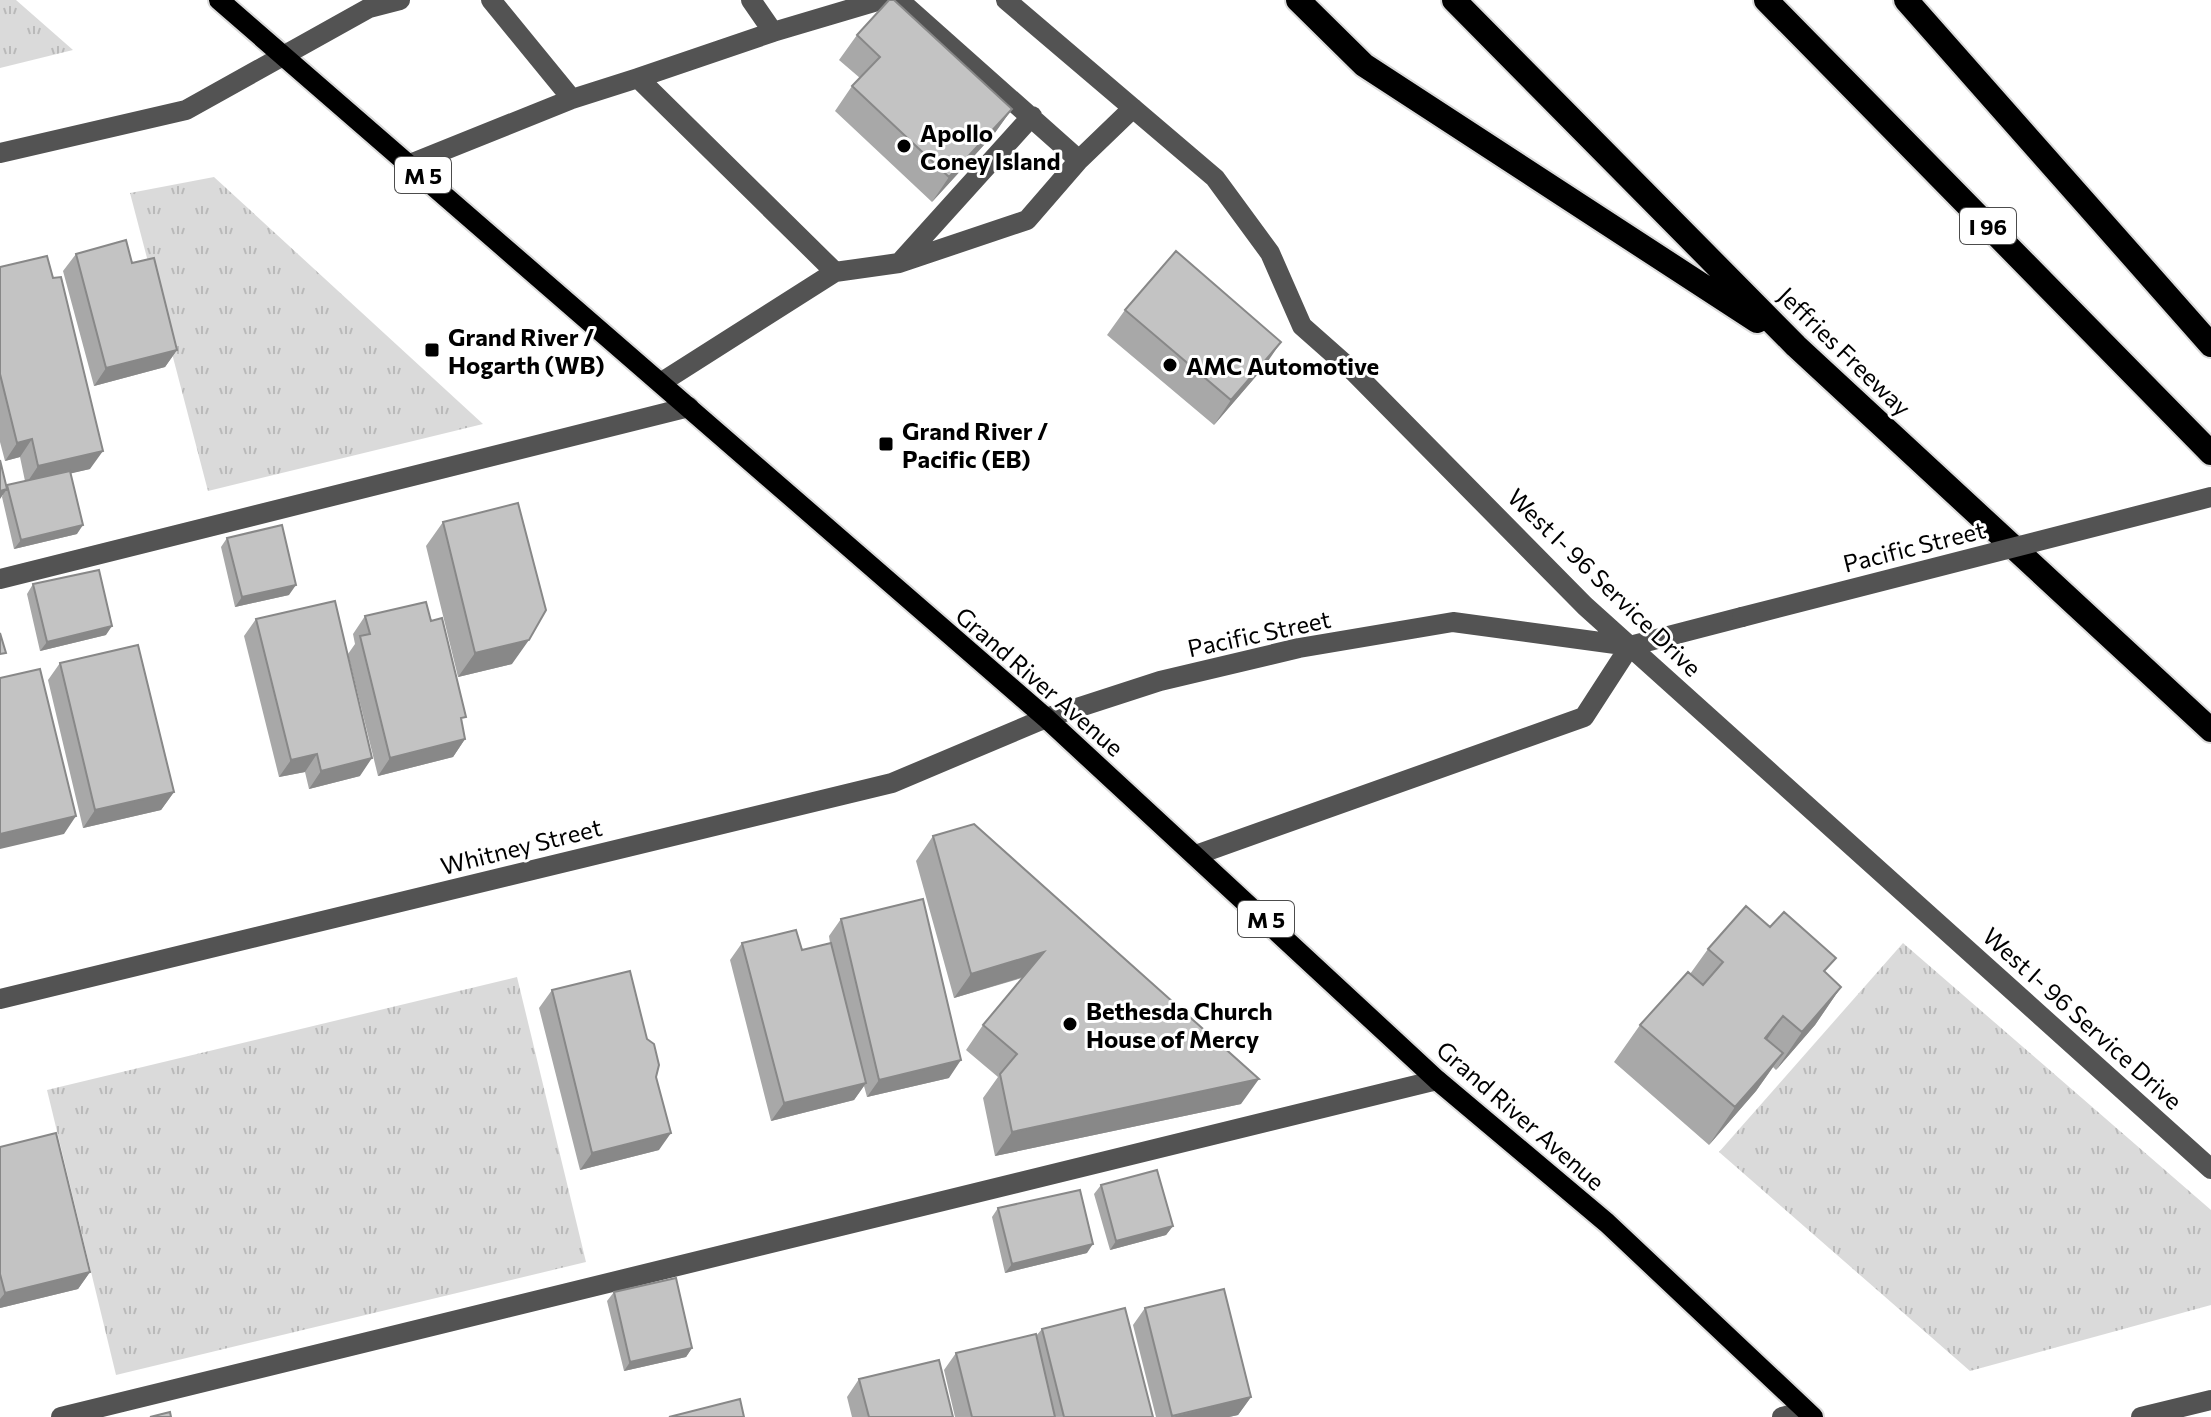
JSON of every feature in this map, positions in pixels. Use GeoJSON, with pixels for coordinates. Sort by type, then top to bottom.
{"type":"FeatureCollection","features":[{"type":"Feature","properties":{"kind":"highway"},"geometry":{"type":"LineString","coordinates":[[1298,0],[1364,65],[1796,346]]}},
{"type":"Feature","properties":{"kind":"highway","name":"Jeffries Freeway"},"geometry":{"type":"LineString","coordinates":[[1454,0],[1796,346],[2211,730]]}},
{"type":"Feature","properties":{"kind":"highway","name":"I 96"},"geometry":{"type":"LineString","coordinates":[[1766,0],[2211,453]]}},
{"type":"Feature","properties":{"kind":"highway"},"geometry":{"type":"LineString","coordinates":[[1906,0],[2211,345]]}},
{"type":"Feature","properties":{"kind":"main road","name":"Grand River Avenue"},"geometry":{"type":"LineString","coordinates":[[219,0],[1046,718],[1437,1080],[1607,1223],[1810,1414]]}},
{"type":"Feature","properties":{"kind":"street"},"geometry":{"type":"LineString","coordinates":[[0,153],[186,110],[369,8],[400,0]]}},
{"type":"Feature","properties":{"kind":"street"},"geometry":{"type":"LineString","coordinates":[[491,0],[572,99]]}},
{"type":"Feature","properties":{"kind":"street"},"geometry":{"type":"LineString","coordinates":[[751,0],[773,32]]}},
{"type":"Feature","properties":{"kind":"street"},"geometry":{"type":"LineString","coordinates":[[410,164],[572,99],[773,32],[881,0]]}},
{"type":"Feature","properties":{"kind":"street"},"geometry":{"type":"LineString","coordinates":[[899,0],[1079,160]]}},
{"type":"Feature","properties":{"kind":"street","name":"West I- 96 Service Drive"},"geometry":{"type":"LineString","coordinates":[[1006,0],[1215,178],[1270,253],[1302,326],[1354,372],[1585,606],[2211,1169]]}},
{"type":"Feature","properties":{"kind":"street"},"geometry":{"type":"LineString","coordinates":[[638,78],[835,272]]}},
{"type":"Feature","properties":{"kind":"street"},"geometry":{"type":"LineString","coordinates":[[662,382],[835,272],[899,263],[1027,220],[1079,160],[1133,108]]}},
{"type":"Feature","properties":{"kind":"street"},"geometry":{"type":"LineString","coordinates":[[899,263],[1032,116]]}},
{"type":"Feature","properties":{"kind":"street"},"geometry":{"type":"LineString","coordinates":[[0,579],[689,407]]}},
{"type":"Feature","properties":{"kind":"street","name":"Pacific Street"},"geometry":{"type":"LineString","coordinates":[[1046,718],[1160,681],[1299,648],[1453,622],[1630,646],[2211,497]]}},
{"type":"Feature","properties":{"kind":"street"},"geometry":{"type":"LineString","coordinates":[[1196,855],[1584,717],[1630,646]]}},
{"type":"Feature","properties":{"kind":"street","name":"Whitney Street"},"geometry":{"type":"LineString","coordinates":[[0,999],[892,783],[1046,718]]}},
{"type":"Feature","properties":{"kind":"street"},"geometry":{"type":"LineString","coordinates":[[61,1417],[1437,1080]]}},
{"type":"Feature","properties":{"kind":"street"},"geometry":{"type":"LineString","coordinates":[[2141,1417],[2211,1400]]}},
{"type":"Feature","properties":{"kind":"street"},"geometry":{"type":"LineString","coordinates":[[1782,1417],[1810,1414]]}},
{"type":"Feature","properties":{"kind":"green space"},"geometry":{"type":"Polygon","coordinates":[[[0,0],[16,0],[73,50],[0,68],[0,0]]]}},
{"type":"Feature","properties":{"kind":"green space"},"geometry":{"type":"Polygon","coordinates":[[[214,177],[483,424],[208,491],[130,193],[214,177]]]}},
{"type":"Feature","properties":{"kind":"green space"},"geometry":{"type":"Polygon","coordinates":[[[1903,943],[2211,1210],[2211,1305],[1970,1371],[1719,1152],[1903,943]]]}},
{"type":"Feature","properties":{"kind":"green space"},"geometry":{"type":"Polygon","coordinates":[[[517,977],[586,1262],[116,1375],[47,1090],[517,977]]]}},
{"type":"Feature","properties":{"kind":"building"},"geometry":{"type":"Polygon","coordinates":[[[889,0],[894,0],[1012,109],[949,177],[852,86],[880,57],[857,35],[889,0]]]}},
{"type":"Feature","properties":{"kind":"building"},"geometry":{"type":"Polygon","coordinates":[[[126,240],[132,263],[154,258],[177,350],[106,368],[76,254],[126,240]]]}},
{"type":"Feature","properties":{"kind":"building"},"geometry":{"type":"Polygon","coordinates":[[[1176,251],[1281,342],[1231,400],[1125,310],[1176,251]]]}},
{"type":"Feature","properties":{"kind":"building"},"geometry":{"type":"Polygon","coordinates":[[[47,256],[53,278],[61,277],[103,451],[38,466],[32,439],[17,443],[0,374],[0,267],[47,256]]]}},
{"type":"Feature","properties":{"kind":"building"},"geometry":{"type":"Polygon","coordinates":[[[0,460],[7,489],[0,491],[0,460]]]}},
{"type":"Feature","properties":{"kind":"building"},"geometry":{"type":"Polygon","coordinates":[[[70,471],[83,525],[21,540],[7,485],[70,471]]]}},
{"type":"Feature","properties":{"kind":"building"},"geometry":{"type":"Polygon","coordinates":[[[518,503],[546,610],[529,640],[475,653],[443,522],[518,503]]]}},
{"type":"Feature","properties":{"kind":"building"},"geometry":{"type":"Polygon","coordinates":[[[282,525],[296,585],[242,597],[227,538],[282,525]]]}},
{"type":"Feature","properties":{"kind":"building"},"geometry":{"type":"Polygon","coordinates":[[[99,570],[112,626],[47,642],[33,584],[99,570]]]}},
{"type":"Feature","properties":{"kind":"building"},"geometry":{"type":"Polygon","coordinates":[[[335,601],[372,758],[321,771],[317,754],[291,760],[256,619],[335,601]]]}},
{"type":"Feature","properties":{"kind":"building"},"geometry":{"type":"Polygon","coordinates":[[[426,602],[431,621],[442,618],[466,717],[461,718],[465,739],[390,758],[360,636],[370,634],[365,616],[426,602]]]}},
{"type":"Feature","properties":{"kind":"building"},"geometry":{"type":"Polygon","coordinates":[[[0,633],[6,653],[0,654],[0,633]]]}},
{"type":"Feature","properties":{"kind":"building"},"geometry":{"type":"Polygon","coordinates":[[[138,645],[174,792],[95,810],[60,663],[138,645]]]}},
{"type":"Feature","properties":{"kind":"building"},"geometry":{"type":"Polygon","coordinates":[[[40,669],[76,816],[0,834],[0,678],[40,669]]]}},
{"type":"Feature","properties":{"kind":"building","name":"Bethesda Church House of Mercy"},"geometry":{"type":"Polygon","coordinates":[[[974,824],[1259,1079],[1012,1132],[1000,1074],[1017,1054],[983,1025],[1044,952],[971,974],[933,836],[974,824]]]}},
{"type":"Feature","properties":{"kind":"building"},"geometry":{"type":"Polygon","coordinates":[[[923,899],[961,1060],[879,1080],[841,919],[923,899]]]}},
{"type":"Feature","properties":{"kind":"building"},"geometry":{"type":"Polygon","coordinates":[[[1746,906],[1770,927],[1784,912],[1836,958],[1824,971],[1841,987],[1802,1032],[1783,1016],[1765,1038],[1783,1053],[1735,1107],[1640,1025],[1688,972],[1703,985],[1723,962],[1708,949],[1746,906]]]}},
{"type":"Feature","properties":{"kind":"building"},"geometry":{"type":"Polygon","coordinates":[[[796,930],[802,950],[831,943],[866,1083],[784,1103],[742,943],[796,930]]]}},
{"type":"Feature","properties":{"kind":"building"},"geometry":{"type":"Polygon","coordinates":[[[630,971],[647,1039],[654,1044],[659,1065],[656,1077],[671,1133],[592,1153],[552,990],[630,971]]]}},
{"type":"Feature","properties":{"kind":"building"},"geometry":{"type":"Polygon","coordinates":[[[56,1133],[90,1272],[5,1293],[0,1274],[0,1147],[56,1133]]]}},
{"type":"Feature","properties":{"kind":"building"},"geometry":{"type":"Polygon","coordinates":[[[1157,1170],[1173,1226],[1116,1241],[1101,1185],[1157,1170]]]}},
{"type":"Feature","properties":{"kind":"building"},"geometry":{"type":"Polygon","coordinates":[[[1080,1190],[1093,1244],[1012,1264],[998,1208],[1080,1190]]]}},
{"type":"Feature","properties":{"kind":"building"},"geometry":{"type":"Polygon","coordinates":[[[676,1278],[692,1348],[630,1362],[614,1292],[676,1278]]]}},
{"type":"Feature","properties":{"kind":"building"},"geometry":{"type":"Polygon","coordinates":[[[1224,1289],[1251,1397],[1172,1416],[1145,1308],[1224,1289]]]}},
{"type":"Feature","properties":{"kind":"building"},"geometry":{"type":"Polygon","coordinates":[[[1125,1308],[1153,1417],[1064,1417],[1042,1329],[1125,1308]]]}},
{"type":"Feature","properties":{"kind":"building"},"geometry":{"type":"Polygon","coordinates":[[[1036,1334],[1055,1417],[972,1417],[956,1353],[1036,1334]]]}},
{"type":"Feature","properties":{"kind":"building"},"geometry":{"type":"Polygon","coordinates":[[[939,1360],[953,1417],[869,1417],[859,1379],[939,1360]]]}},
{"type":"Feature","properties":{"kind":"building"},"geometry":{"type":"Polygon","coordinates":[[[740,1399],[744,1417],[669,1417],[740,1399]]]}},
{"type":"Feature","properties":{"kind":"building"},"geometry":{"type":"Polygon","coordinates":[[[170,1412],[171,1417],[150,1417],[170,1412]]]}},
{"type":"Feature","properties":{"kind":"place","name":"Apollo Coney Island"},"geometry":{"type":"Point","coordinates":[904,146]}},
{"type":"Feature","properties":{"kind":"place","name":"Grand River / Hogarth (WB)"},"geometry":{"type":"Point","coordinates":[432,350]}},
{"type":"Feature","properties":{"kind":"place","name":"AMC Automotive"},"geometry":{"type":"Point","coordinates":[1170,365]}},
{"type":"Feature","properties":{"kind":"place","name":"Grand River / Pacific (EB)"},"geometry":{"type":"Point","coordinates":[886,444]}},
{"type":"Feature","properties":{"kind":"place","name":"Bethesda Church House of Mercy"},"geometry":{"type":"Point","coordinates":[1070,1024]}}]}
